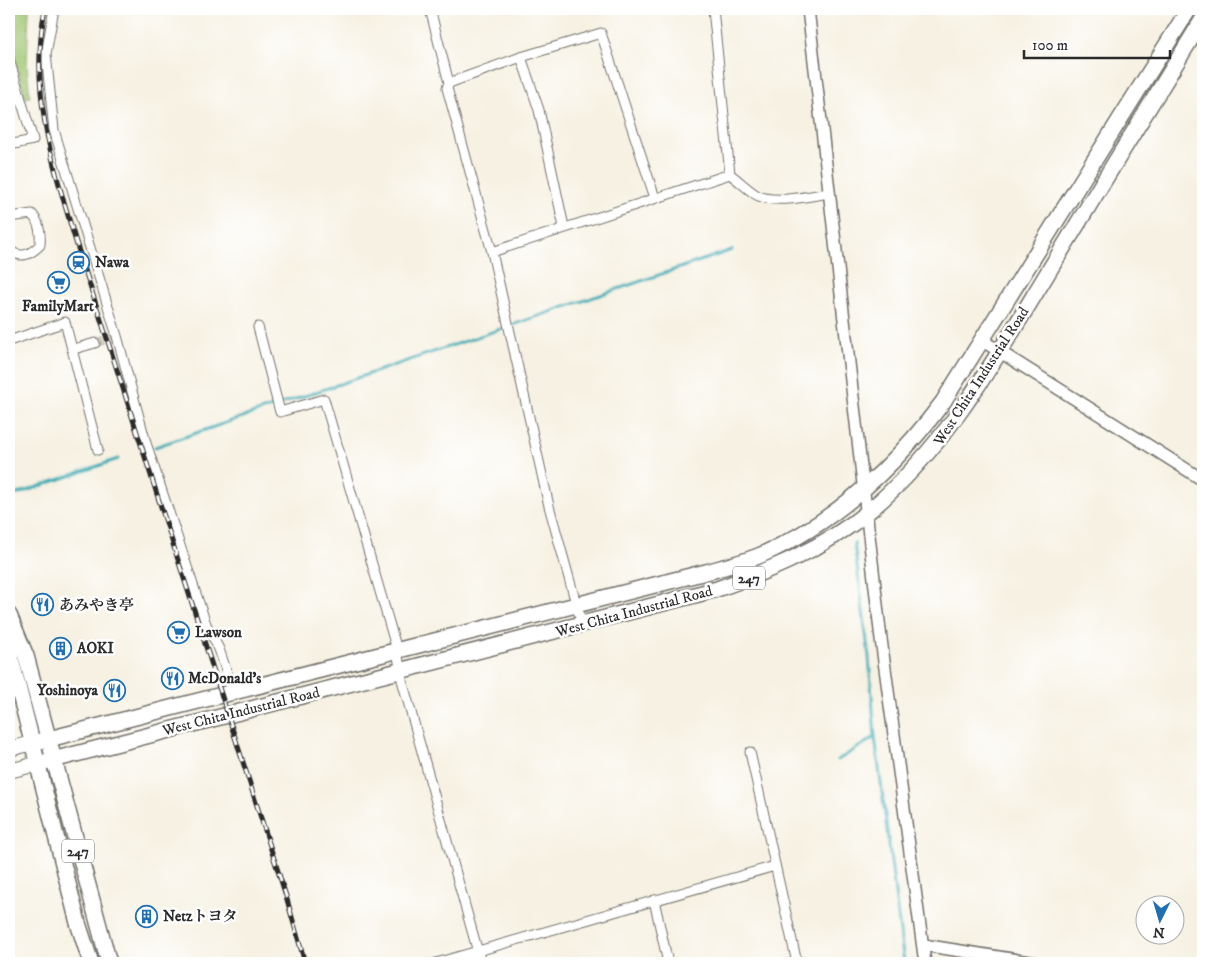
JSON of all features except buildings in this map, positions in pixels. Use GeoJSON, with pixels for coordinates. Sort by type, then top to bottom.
{"type":"FeatureCollection","features":[{"type":"Feature","properties":{"kind":"highway","name":"West Chita Industrial Road"},"geometry":{"type":"LineString","coordinates":[[33,743],[706,572],[760,555],[811,528],[864,490],[888,468],[919,434],[943,402],[1190,9]]}},
{"type":"Feature","properties":{"kind":"highway","name":"West Chita Industrial Road"},"geometry":{"type":"LineString","coordinates":[[37,764],[714,590],[771,571],[825,542],[867,513],[928,455],[953,423],[1203,19]]}},
{"type":"Feature","properties":{"kind":"highway","name":"247"},"geometry":{"type":"LineString","coordinates":[[9,615],[26,656],[109,963]]}},
{"type":"Feature","properties":{"kind":"highway","name":"247"},"geometry":{"type":"LineString","coordinates":[[9,651],[37,764],[91,963]]}},
{"type":"Feature","properties":{"kind":"main road"},"geometry":{"type":"LineString","coordinates":[[9,749],[33,743]]}},
{"type":"Feature","properties":{"kind":"main road"},"geometry":{"type":"LineString","coordinates":[[9,771],[37,764]]}},
{"type":"Feature","properties":{"kind":"street"},"geometry":{"type":"LineString","coordinates":[[54,9],[46,54],[54,130],[117,336],[146,443],[206,624],[218,649],[233,691]]}},
{"type":"Feature","properties":{"kind":"street"},"geometry":{"type":"LineString","coordinates":[[430,9],[449,83],[447,88],[492,252],[549,506],[582,625]]}},
{"type":"Feature","properties":{"kind":"street"},"geometry":{"type":"LineString","coordinates":[[713,9],[730,174],[756,195],[766,198],[794,199],[829,193]]}},
{"type":"Feature","properties":{"kind":"street"},"geometry":{"type":"LineString","coordinates":[[808,9],[881,640],[925,963]]}},
{"type":"Feature","properties":{"kind":"street"},"geometry":{"type":"LineString","coordinates":[[449,83],[521,57],[600,33],[655,198]]}},
{"type":"Feature","properties":{"kind":"street"},"geometry":{"type":"LineString","coordinates":[[521,57],[539,110],[564,227]]}},
{"type":"Feature","properties":{"kind":"street"},"geometry":{"type":"LineString","coordinates":[[9,59],[32,140],[9,145]]}},
{"type":"Feature","properties":{"kind":"street"},"geometry":{"type":"LineString","coordinates":[[492,252],[730,174]]}},
{"type":"Feature","properties":{"kind":"street"},"geometry":{"type":"LineString","coordinates":[[9,217],[32,214],[37,220],[41,235],[40,245],[26,256],[18,255],[9,250]]}},
{"type":"Feature","properties":{"kind":"street"},"geometry":{"type":"LineString","coordinates":[[9,341],[65,322],[74,349],[98,450]]}},
{"type":"Feature","properties":{"kind":"street"},"geometry":{"type":"LineString","coordinates":[[258,327],[280,412],[324,398],[397,650],[400,670],[482,963]]}},
{"type":"Feature","properties":{"kind":"street"},"geometry":{"type":"LineString","coordinates":[[983,341],[1203,480]]}},
{"type":"Feature","properties":{"kind":"street"},"geometry":{"type":"LineString","coordinates":[[74,349],[95,343]]}},
{"type":"Feature","properties":{"kind":"street"},"geometry":{"type":"LineString","coordinates":[[750,752],[798,963]]}},
{"type":"Feature","properties":{"kind":"street"},"geometry":{"type":"LineString","coordinates":[[436,963],[775,866]]}},
{"type":"Feature","properties":{"kind":"street"},"geometry":{"type":"LineString","coordinates":[[654,900],[668,963]]}},
{"type":"Feature","properties":{"kind":"street"},"geometry":{"type":"LineString","coordinates":[[923,945],[1038,963]]}},
{"type":"Feature","properties":{"kind":"green space"},"geometry":{"type":"Polygon","coordinates":[[[9,9],[29,9],[27,66],[30,97],[25,98],[9,37],[9,9]]]}},
{"type":"Feature","properties":{"kind":"waterway"},"geometry":{"type":"LineString","coordinates":[[155,447],[732,250]]}},
{"type":"Feature","properties":{"kind":"waterway"},"geometry":{"type":"LineString","coordinates":[[9,497],[118,459]]}},
{"type":"Feature","properties":{"kind":"waterway"},"geometry":{"type":"LineString","coordinates":[[838,760],[875,737],[869,657],[854,543]]}},
{"type":"Feature","properties":{"kind":"waterway"},"geometry":{"type":"LineString","coordinates":[[875,737],[904,963]]}},
{"type":"Feature","properties":{"kind":"tunnel"},"geometry":{"type":"LineString","coordinates":[[95,343],[117,336]]}},
{"type":"Feature","properties":{"kind":"railway"},"geometry":{"type":"LineString","coordinates":[[45,9],[41,39],[41,97],[45,126],[58,182],[286,896],[305,963]]}},
{"type":"Feature","properties":{"kind":"place","name":"Nawa"},"geometry":{"type":"Point","coordinates":[79,262]}},
{"type":"Feature","properties":{"kind":"place","name":"FamilyMart"},"geometry":{"type":"Point","coordinates":[58,283]}},
{"type":"Feature","properties":{"kind":"place","name":"あみやき亭"},"geometry":{"type":"Point","coordinates":[43,605]}},
{"type":"Feature","properties":{"kind":"place","name":"Lawson"},"geometry":{"type":"Point","coordinates":[179,632]}},
{"type":"Feature","properties":{"kind":"place","name":"AOKI"},"geometry":{"type":"Point","coordinates":[61,648]}},
{"type":"Feature","properties":{"kind":"place","name":"McDonald's"},"geometry":{"type":"Point","coordinates":[172,678]}},
{"type":"Feature","properties":{"kind":"place","name":"Yoshinoya"},"geometry":{"type":"Point","coordinates":[114,690]}},
{"type":"Feature","properties":{"kind":"place","name":"Netzトヨタ"},"geometry":{"type":"Point","coordinates":[147,916]}}]}
